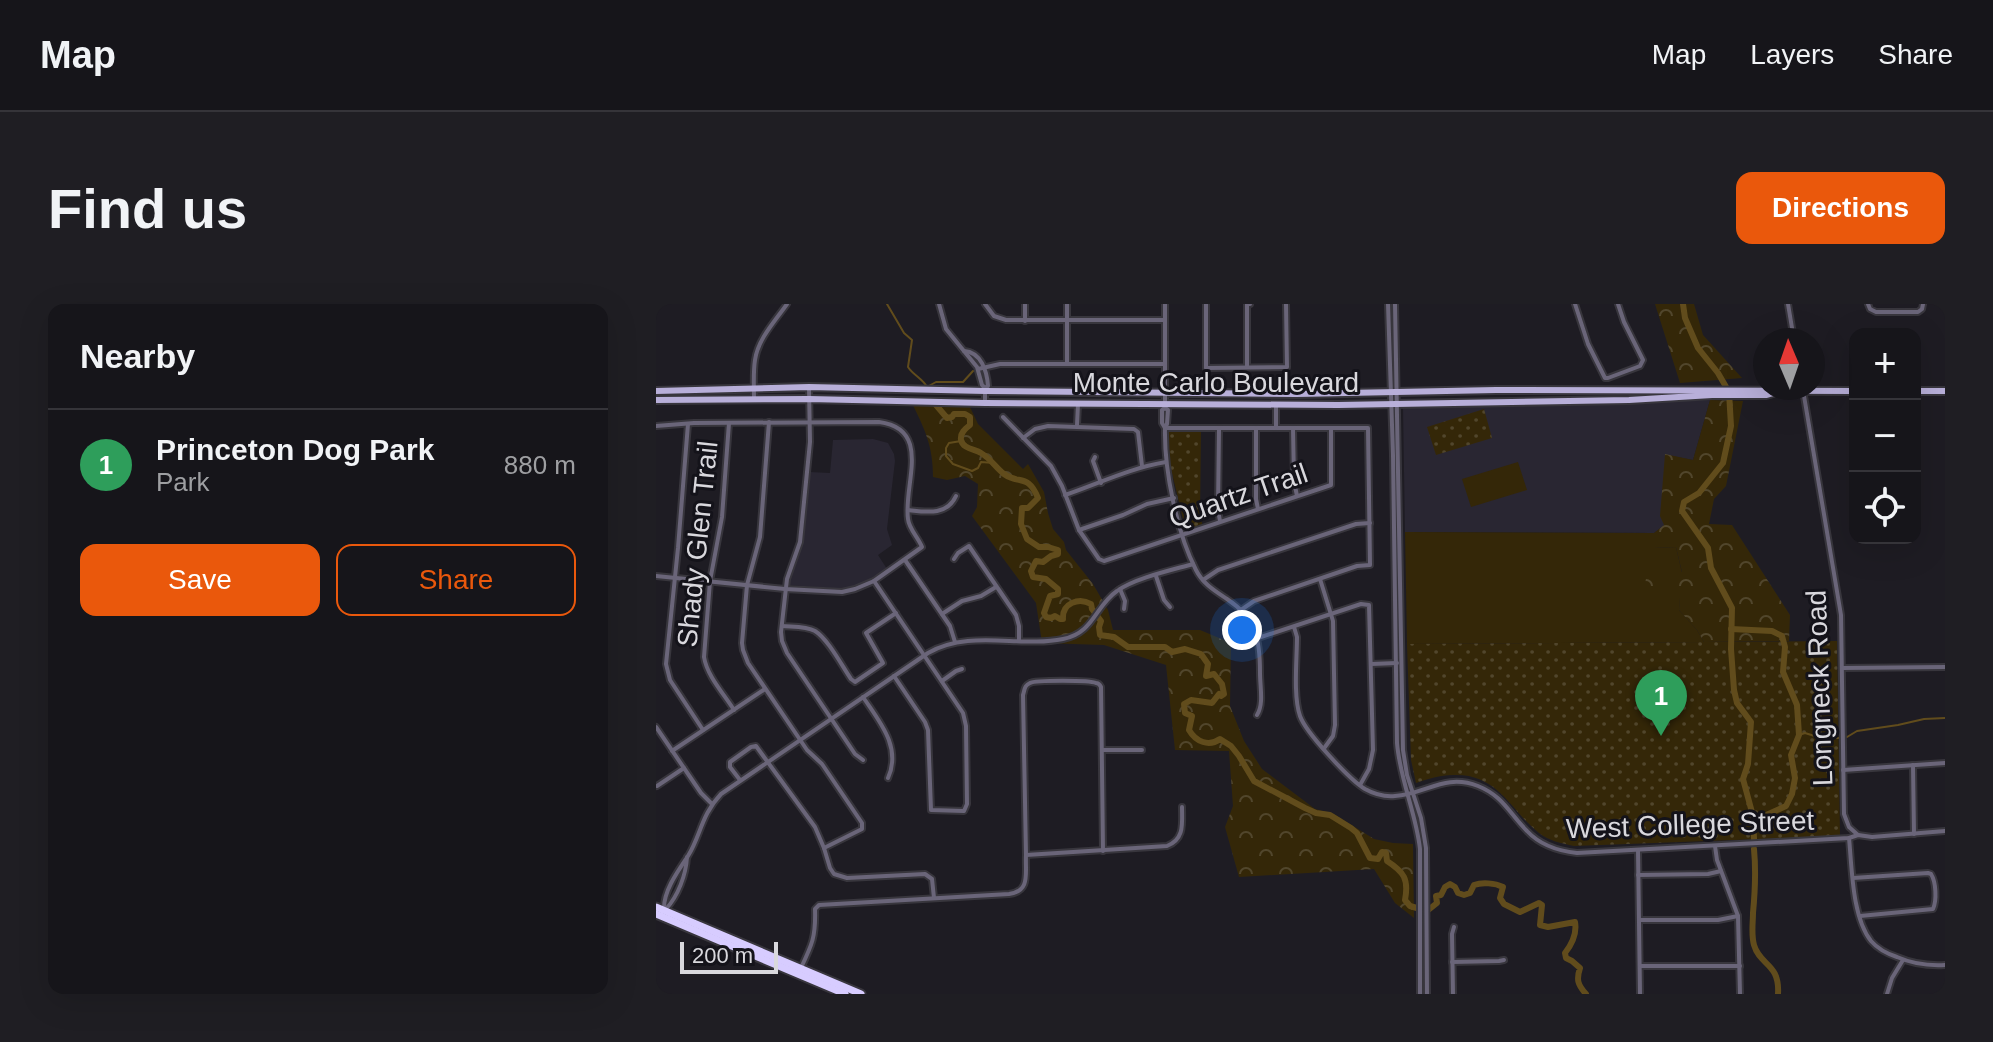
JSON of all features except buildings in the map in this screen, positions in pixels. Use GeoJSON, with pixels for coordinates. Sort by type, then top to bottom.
{"type":"FeatureCollection","features":[{"type":"Feature","properties":{"kind":"highway"},"geometry":{"type":"LineString","coordinates":[[659,911],[861,994]]}},
{"type":"Feature","properties":{"kind":"highway"},"geometry":{"type":"LineString","coordinates":[[800,970],[845,994]]}},
{"type":"Feature","properties":{"kind":"main road","name":"Monte Carlo Boulevard"},"geometry":{"type":"LineString","coordinates":[[656,391],[809,387],[1165,393],[1496,390],[1753,392]]}},
{"type":"Feature","properties":{"kind":"main road","name":"Monte Carlo Boulevard"},"geometry":{"type":"LineString","coordinates":[[1825,390],[1849,391]]}},
{"type":"Feature","properties":{"kind":"main road"},"geometry":{"type":"LineString","coordinates":[[1921,391],[1945,391]]}},
{"type":"Feature","properties":{"kind":"main road","name":"Monte Carlo Boulevard"},"geometry":{"type":"LineString","coordinates":[[656,400],[809,399],[1165,406],[1629,400],[1712,393]]}},
{"type":"Feature","properties":{"kind":"street"},"geometry":{"type":"LineString","coordinates":[[754,399],[758,350],[787,304]]}},
{"type":"Feature","properties":{"kind":"street"},"geometry":{"type":"LineString","coordinates":[[939,304],[946,329],[981,368],[985,403]]}},
{"type":"Feature","properties":{"kind":"street"},"geometry":{"type":"LineString","coordinates":[[985,304],[999,319],[1165,320]]}},
{"type":"Feature","properties":{"kind":"street"},"geometry":{"type":"LineString","coordinates":[[1025,304],[1025,321]]}},
{"type":"Feature","properties":{"kind":"street"},"geometry":{"type":"LineString","coordinates":[[1067,304],[1067,364]]}},
{"type":"Feature","properties":{"kind":"street"},"geometry":{"type":"LineString","coordinates":[[1165,304],[1166,462],[1174,498],[1193,564],[1203,580],[1241,610],[1258,638],[1261,705],[1257,715]]}},
{"type":"Feature","properties":{"kind":"street"},"geometry":{"type":"LineString","coordinates":[[1206,304],[1206,368],[1287,367],[1286,304]]}},
{"type":"Feature","properties":{"kind":"street"},"geometry":{"type":"LineString","coordinates":[[1247,367],[1248,304]]}},
{"type":"Feature","properties":{"kind":"street"},"geometry":{"type":"LineString","coordinates":[[1388,304],[1394,393]]}},
{"type":"Feature","properties":{"kind":"street"},"geometry":{"type":"LineString","coordinates":[[1395,304],[1398,752],[1422,825],[1426,864],[1427,994]]}},
{"type":"Feature","properties":{"kind":"street"},"geometry":{"type":"LineString","coordinates":[[1575,304],[1588,344],[1605,378],[1611,378],[1640,366],[1643,360],[1618,304]]}},
{"type":"Feature","properties":{"kind":"street"},"geometry":{"type":"LineString","coordinates":[[1788,304],[1792,328]]}},
{"type":"Feature","properties":{"kind":"street"},"geometry":{"type":"LineString","coordinates":[[1868,304],[1876,312],[1918,312],[1923,304]]}},
{"type":"Feature","properties":{"kind":"street"},"geometry":{"type":"LineString","coordinates":[[981,368],[996,364],[1165,364]]}},
{"type":"Feature","properties":{"kind":"street"},"geometry":{"type":"LineString","coordinates":[[809,387],[810,447],[800,542],[788,573],[782,638],[784,648],[855,754],[863,760]]}},
{"type":"Feature","properties":{"kind":"street","name":"Longneck Road"},"geometry":{"type":"LineString","coordinates":[[1805,400],[1842,623],[1844,818],[1858,835]]}},
{"type":"Feature","properties":{"kind":"street"},"geometry":{"type":"LineString","coordinates":[[1077,426],[1078,404]]}},
{"type":"Feature","properties":{"kind":"street"},"geometry":{"type":"LineString","coordinates":[[1276,405],[1276,428]]}},
{"type":"Feature","properties":{"kind":"street"},"geometry":{"type":"LineString","coordinates":[[1003,417],[1051,466],[1079,530],[1147,504],[1174,498]]}},
{"type":"Feature","properties":{"kind":"street"},"geometry":{"type":"LineString","coordinates":[[769,422],[760,537],[747,585],[743,650],[748,663],[800,740],[826,768],[862,823],[862,829],[824,848]]}},
{"type":"Feature","properties":{"kind":"street"},"geometry":{"type":"LineString","coordinates":[[656,426],[769,422],[889,424],[908,439],[912,453],[909,525],[922,547],[874,581],[842,592],[656,576]]}},
{"type":"Feature","properties":{"kind":"street"},"geometry":{"type":"LineString","coordinates":[[688,423],[666,671],[703,730]]}},
{"type":"Feature","properties":{"kind":"street","name":"Shady Glen Trail"},"geometry":{"type":"LineString","coordinates":[[729,423],[722,517],[710,581],[704,649],[706,665],[734,710]]}},
{"type":"Feature","properties":{"kind":"street"},"geometry":{"type":"LineString","coordinates":[[1023,438],[1042,427],[1077,426],[1137,431],[1142,466]]}},
{"type":"Feature","properties":{"kind":"street"},"geometry":{"type":"LineString","coordinates":[[1165,428],[1368,428],[1370,565],[1357,566],[1254,601],[1241,610]]}},
{"type":"Feature","properties":{"kind":"street"},"geometry":{"type":"LineString","coordinates":[[1219,428],[1218,510],[1221,522]]}},
{"type":"Feature","properties":{"kind":"street"},"geometry":{"type":"LineString","coordinates":[[1256,428],[1258,509]]}},
{"type":"Feature","properties":{"kind":"street"},"geometry":{"type":"LineString","coordinates":[[1293,428],[1297,496]]}},
{"type":"Feature","properties":{"kind":"street","name":"Quartz Trail"},"geometry":{"type":"LineString","coordinates":[[1079,530],[1099,559],[1104,561],[1331,485],[1331,429]]}},
{"type":"Feature","properties":{"kind":"street"},"geometry":{"type":"LineString","coordinates":[[1095,457],[1093,461],[1101,483]]}},
{"type":"Feature","properties":{"kind":"street"},"geometry":{"type":"LineString","coordinates":[[1065,495],[1128,470],[1166,462]]}},
{"type":"Feature","properties":{"kind":"street"},"geometry":{"type":"LineString","coordinates":[[908,510],[941,510],[956,496]]}},
{"type":"Feature","properties":{"kind":"street"},"geometry":{"type":"LineString","coordinates":[[1203,580],[1218,570],[1356,524],[1370,523]]}},
{"type":"Feature","properties":{"kind":"street"},"geometry":{"type":"LineString","coordinates":[[954,559],[969,546],[1016,615],[1019,640]]}},
{"type":"Feature","properties":{"kind":"street"},"geometry":{"type":"LineString","coordinates":[[905,560],[942,614],[955,642]]}},
{"type":"Feature","properties":{"kind":"street"},"geometry":{"type":"LineString","coordinates":[[659,911],[671,903],[683,879],[687,857],[702,821],[724,791],[925,655],[955,642],[1065,639],[1089,625],[1108,599],[1120,589],[1193,564]]}},
{"type":"Feature","properties":{"kind":"street"},"geometry":{"type":"LineString","coordinates":[[1156,576],[1164,600],[1170,607]]}},
{"type":"Feature","properties":{"kind":"street"},"geometry":{"type":"LineString","coordinates":[[1320,579],[1333,625],[1335,725],[1333,736],[1324,748]]}},
{"type":"Feature","properties":{"kind":"street"},"geometry":{"type":"LineString","coordinates":[[874,581],[962,710],[965,720],[965,810],[931,810],[928,730],[894,676]]}},
{"type":"Feature","properties":{"kind":"street"},"geometry":{"type":"LineString","coordinates":[[942,614],[962,601],[984,595],[997,587]]}},
{"type":"Feature","properties":{"kind":"street"},"geometry":{"type":"LineString","coordinates":[[1120,589],[1125,601],[1124,609]]}},
{"type":"Feature","properties":{"kind":"street"},"geometry":{"type":"LineString","coordinates":[[1258,638],[1368,604],[1372,754],[1369,769],[1360,785],[1307,728],[1300,714],[1294,627]]}},
{"type":"Feature","properties":{"kind":"street"},"geometry":{"type":"LineString","coordinates":[[782,626],[817,633],[855,682],[883,663],[866,633],[896,613]]}},
{"type":"Feature","properties":{"kind":"street"},"geometry":{"type":"LineString","coordinates":[[1371,664],[1399,663]]}},
{"type":"Feature","properties":{"kind":"street"},"geometry":{"type":"LineString","coordinates":[[1842,668],[1945,667]]}},
{"type":"Feature","properties":{"kind":"street"},"geometry":{"type":"LineString","coordinates":[[942,681],[962,669]]}},
{"type":"Feature","properties":{"kind":"street"},"geometry":{"type":"LineString","coordinates":[[800,970],[813,941],[816,907],[821,905],[1009,894],[1021,890],[1025,885],[1026,855],[1023,695],[1030,683],[1091,682],[1100,685],[1103,692],[1103,851]]}},
{"type":"Feature","properties":{"kind":"street"},"geometry":{"type":"LineString","coordinates":[[672,751],[765,689]]}},
{"type":"Feature","properties":{"kind":"street"},"geometry":{"type":"LineString","coordinates":[[863,697],[890,740],[892,769],[888,778]]}},
{"type":"Feature","properties":{"kind":"street"},"geometry":{"type":"LineString","coordinates":[[656,727],[701,793],[712,804]]}},
{"type":"Feature","properties":{"kind":"street"},"geometry":{"type":"LineString","coordinates":[[740,780],[730,767],[730,762],[756,746],[815,827],[830,868],[839,877],[925,874],[932,879],[934,898]]}},
{"type":"Feature","properties":{"kind":"street"},"geometry":{"type":"LineString","coordinates":[[1103,750],[1142,750]]}},
{"type":"Feature","properties":{"kind":"street"},"geometry":{"type":"LineString","coordinates":[[1843,770],[1945,763]]}},
{"type":"Feature","properties":{"kind":"street"},"geometry":{"type":"LineString","coordinates":[[1913,765],[1914,834]]}},
{"type":"Feature","properties":{"kind":"street"},"geometry":{"type":"LineString","coordinates":[[657,786],[684,768]]}},
{"type":"Feature","properties":{"kind":"street","name":"West College Street"},"geometry":{"type":"LineString","coordinates":[[1360,785],[1386,796],[1410,793],[1447,782],[1472,784],[1498,797],[1527,831],[1543,843],[1558,850],[1577,853],[1945,831]]}},
{"type":"Feature","properties":{"kind":"street"},"geometry":{"type":"LineString","coordinates":[[1410,793],[1420,864],[1420,994]]}},
{"type":"Feature","properties":{"kind":"street"},"geometry":{"type":"LineString","coordinates":[[1026,855],[1163,847],[1174,843],[1182,831],[1182,807]]}},
{"type":"Feature","properties":{"kind":"street"},"geometry":{"type":"LineString","coordinates":[[1849,838],[1855,901],[1872,942],[1903,960],[1921,965],[1945,965]]}},
{"type":"Feature","properties":{"kind":"street"},"geometry":{"type":"LineString","coordinates":[[1715,846],[1717,860],[1738,916],[1740,994]]}},
{"type":"Feature","properties":{"kind":"street"},"geometry":{"type":"LineString","coordinates":[[1638,850],[1640,994]]}},
{"type":"Feature","properties":{"kind":"street"},"geometry":{"type":"LineString","coordinates":[[1638,875],[1721,871]]}},
{"type":"Feature","properties":{"kind":"street"},"geometry":{"type":"LineString","coordinates":[[1853,878],[1928,873],[1934,878],[1933,909],[1860,916]]}},
{"type":"Feature","properties":{"kind":"street"},"geometry":{"type":"LineString","coordinates":[[1639,920],[1718,920],[1738,916]]}},
{"type":"Feature","properties":{"kind":"street"},"geometry":{"type":"LineString","coordinates":[[1453,994],[1454,927]]}},
{"type":"Feature","properties":{"kind":"street"},"geometry":{"type":"LineString","coordinates":[[1452,962],[1504,960]]}},
{"type":"Feature","properties":{"kind":"street"},"geometry":{"type":"LineString","coordinates":[[1887,994],[1903,960]]}},
{"type":"Feature","properties":{"kind":"street"},"geometry":{"type":"LineString","coordinates":[[1640,966],[1740,966]]}},
{"type":"Feature","properties":{"kind":"shaded area"},"geometry":{"type":"Polygon","coordinates":[[[1710,400],[1693,460],[1666,455],[1665,525],[1654,533],[1405,532],[1403,407],[1710,400]]]}},
{"type":"Feature","properties":{"kind":"shaded area"},"geometry":{"type":"Polygon","coordinates":[[[873,439],[888,443],[895,461],[887,529],[892,545],[878,555],[887,569],[862,584],[844,589],[789,585],[803,540],[810,472],[830,473],[833,440],[873,439]]]}},
{"type":"Feature","properties":{"kind":"green space"},"geometry":{"type":"Polygon","coordinates":[[[1655,304],[1694,304],[1703,335],[1742,378],[1680,383],[1655,304]]]}},
{"type":"Feature","properties":{"kind":"green space"},"geometry":{"type":"Polygon","coordinates":[[[1710,400],[1743,401],[1726,486],[1714,499],[1709,524],[1732,525],[1790,615],[1789,641],[1704,642],[1679,610],[1680,592],[1643,593],[1647,574],[1682,572],[1676,547],[1654,548],[1654,533],[1664,525],[1660,516],[1665,454],[1693,460],[1710,400]]]}},
{"type":"Feature","properties":{"kind":"green space"},"geometry":{"type":"Polygon","coordinates":[[[912,403],[969,405],[978,424],[1023,469],[1028,464],[1044,492],[1053,529],[1093,584],[1108,610],[1113,630],[1200,630],[1231,643],[1230,706],[1244,741],[1262,769],[1315,809],[1334,814],[1374,839],[1413,844],[1414,918],[1395,903],[1374,869],[1239,877],[1225,827],[1233,806],[1229,751],[1175,750],[1166,665],[1104,645],[1042,643],[1036,603],[972,516],[977,507],[978,484],[965,476],[947,480],[933,477],[927,438],[912,403]]]}},
{"type":"Feature","properties":{"kind":"green space"},"geometry":{"type":"Polygon","coordinates":[[[1484,409],[1492,438],[1436,455],[1427,427],[1484,409]]]}},
{"type":"Feature","properties":{"kind":"green space"},"geometry":{"type":"Polygon","coordinates":[[[1168,429],[1201,430],[1200,517],[1203,526],[1186,531],[1170,465],[1168,429]]]}},
{"type":"Feature","properties":{"kind":"green space"},"geometry":{"type":"Polygon","coordinates":[[[1518,462],[1527,490],[1471,507],[1462,479],[1518,462]]]}},
{"type":"Feature","properties":{"kind":"green space"},"geometry":{"type":"Polygon","coordinates":[[[1405,532],[1654,533],[1654,548],[1676,547],[1682,573],[1679,610],[1704,642],[1407,644],[1405,532]]]}},
{"type":"Feature","properties":{"kind":"green space"},"geometry":{"type":"Polygon","coordinates":[[[1837,641],[1840,836],[1574,846],[1539,833],[1502,795],[1481,780],[1448,775],[1416,783],[1411,760],[1407,644],[1837,641]]]}},
{"type":"Feature","properties":{"kind":"waterway"},"geometry":{"type":"LineString","coordinates":[[887,304],[904,333],[912,340],[908,367],[927,387],[936,382],[963,382],[973,371]]}},
{"type":"Feature","properties":{"kind":"waterway"},"geometry":{"type":"LineString","coordinates":[[1683,304],[1685,318],[1698,348],[1729,392],[1731,426],[1723,463],[1699,493],[1684,502],[1682,511],[1708,548],[1711,568],[1732,608],[1734,690],[1737,703],[1751,722],[1748,764],[1743,779],[1753,816],[1754,839]]}},
{"type":"Feature","properties":{"kind":"waterway"},"geometry":{"type":"LineString","coordinates":[[936,405],[947,418],[954,414],[970,417],[970,425],[961,435],[964,445],[984,455],[1009,477],[1027,482],[1034,490],[1038,498],[1028,508],[1022,508],[1021,524],[1027,539],[1039,547],[1058,550],[1058,554],[1043,562],[1036,561],[1031,571],[1033,577],[1046,579],[1058,589],[1058,594],[1050,596],[1044,613],[1046,617],[1063,619],[1068,605],[1077,601],[1086,602],[1091,604],[1101,621],[1100,635],[1114,637],[1128,647],[1165,647],[1172,652],[1185,649],[1201,654],[1208,664],[1206,676],[1214,674],[1222,684],[1224,694],[1219,694],[1212,703],[1191,700],[1184,704],[1185,713],[1192,716],[1189,730],[1195,738],[1207,743],[1220,739],[1231,746],[1254,781],[1316,813],[1330,815],[1351,828],[1370,858],[1378,859],[1382,852],[1386,853],[1387,861],[1404,877],[1405,900],[1410,906],[1427,911],[1437,903],[1436,896],[1441,895],[1450,884],[1464,895],[1470,893],[1474,885],[1488,883],[1503,887],[1500,898],[1504,904],[1520,912],[1539,903],[1542,905],[1540,925],[1548,927],[1575,922],[1573,938],[1565,953],[1566,958],[1580,968],[1578,982],[1586,994]]}},
{"type":"Feature","properties":{"kind":"waterway"},"geometry":{"type":"LineString","coordinates":[[961,441],[949,443],[946,448],[946,456],[953,464],[972,471],[981,462],[994,463]]}},
{"type":"Feature","properties":{"kind":"waterway"},"geometry":{"type":"LineString","coordinates":[[1731,629],[1772,631],[1782,636],[1785,647],[1783,672],[1797,705],[1799,735],[1791,755],[1795,778],[1792,794],[1786,806],[1753,821]]}},
{"type":"Feature","properties":{"kind":"waterway"},"geometry":{"type":"LineString","coordinates":[[1847,737],[1857,731],[1945,718]]}},
{"type":"Feature","properties":{"kind":"waterway"},"geometry":{"type":"LineString","coordinates":[[1799,735],[1805,733],[1821,738],[1839,738]]}},
{"type":"Feature","properties":{"kind":"waterway"},"geometry":{"type":"LineString","coordinates":[[1754,849],[1753,941],[1757,952],[1776,976],[1778,994]]}},
{"type":"Feature","properties":{"kind":"place","name":"Princeton Dog Park"},"geometry":{"type":"Point","coordinates":[1661,736]}}]}
